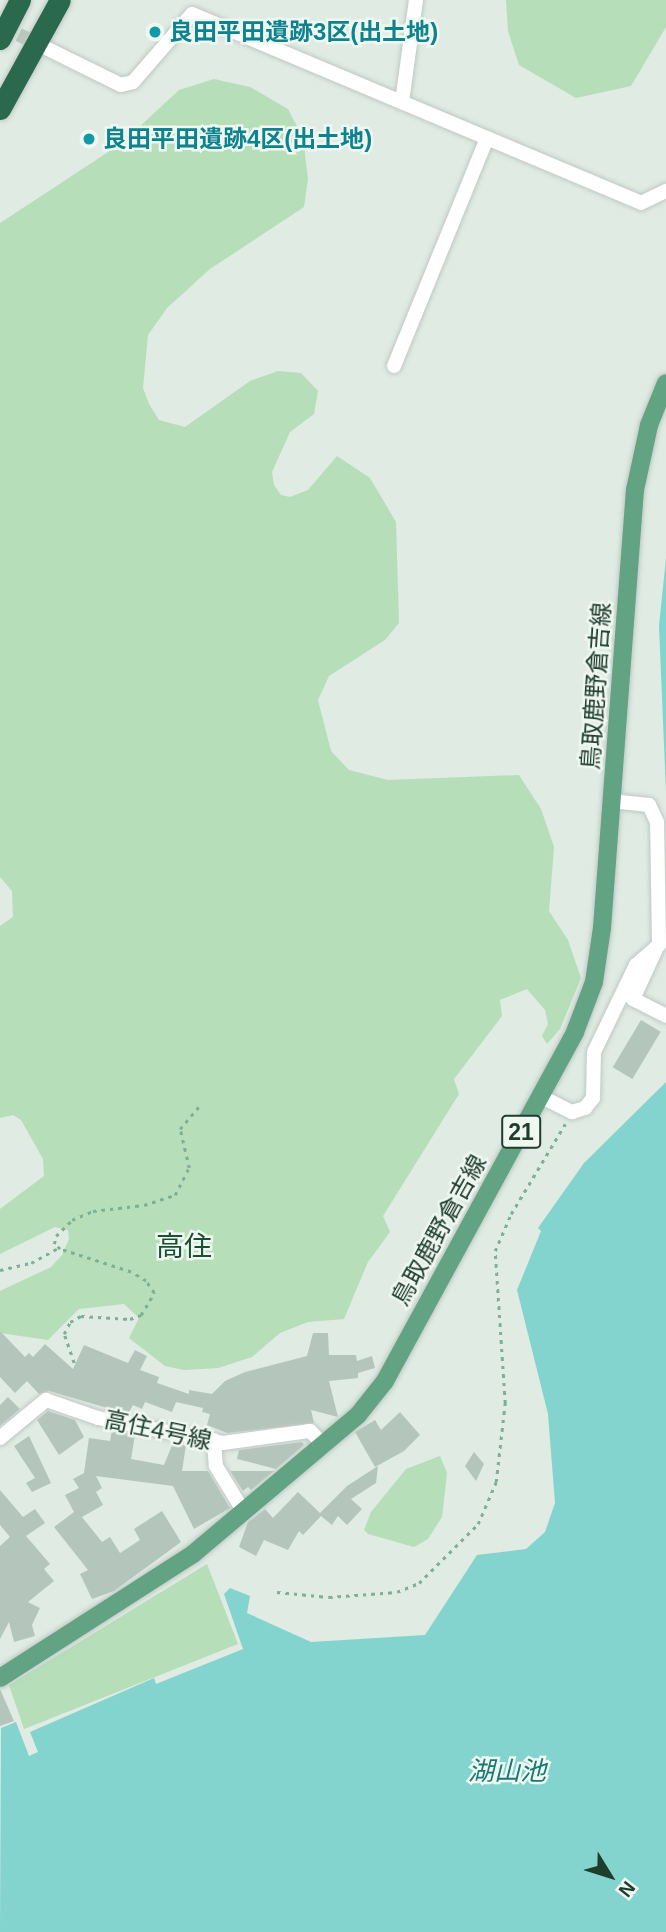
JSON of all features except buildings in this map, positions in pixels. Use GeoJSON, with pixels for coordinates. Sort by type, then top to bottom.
{"type":"FeatureCollection","features":[{"type":"Feature","properties":{"kind":"highway"},"geometry":{"type":"LineString","coordinates":[[0,39],[20,0]]}},
{"type":"Feature","properties":{"kind":"highway"},"geometry":{"type":"LineString","coordinates":[[0,92],[46,0]]}},
{"type":"Feature","properties":{"kind":"highway"},"geometry":{"type":"LineString","coordinates":[[0,109],[60,0]]}},
{"type":"Feature","properties":{"kind":"main road","name":"鳥取鹿野倉吉線"},"geometry":{"type":"LineString","coordinates":[[0,1678],[193,1554],[325,1446],[358,1415],[385,1381],[575,1032],[594,982],[613,801],[635,490],[649,425],[666,383]]}},
{"type":"Feature","properties":{"kind":"street"},"geometry":{"type":"LineString","coordinates":[[401,102],[416,0]]}},
{"type":"Feature","properties":{"kind":"street"},"geometry":{"type":"LineString","coordinates":[[48,50],[121,85],[134,82],[194,7],[486,141],[641,203],[666,191]]}},
{"type":"Feature","properties":{"kind":"street"},"geometry":{"type":"LineString","coordinates":[[394,366],[486,141]]}},
{"type":"Feature","properties":{"kind":"street"},"geometry":{"type":"LineString","coordinates":[[613,801],[649,805],[657,822],[659,945],[633,999],[666,1016]]}},
{"type":"Feature","properties":{"kind":"street"},"geometry":{"type":"LineString","coordinates":[[540,1096],[572,1112],[585,1108],[593,1098],[594,1052],[636,965],[659,945]]}},
{"type":"Feature","properties":{"kind":"street","name":"高住4号線"},"geometry":{"type":"LineString","coordinates":[[0,1438],[46,1400],[98,1418],[237,1444],[310,1431],[325,1446]]}},
{"type":"Feature","properties":{"kind":"street"},"geometry":{"type":"LineString","coordinates":[[214,1440],[216,1466],[244,1512]]}},
{"type":"Feature","properties":{"kind":"path"},"geometry":{"type":"LineString","coordinates":[[74,1363],[64,1334],[70,1322],[81,1316],[130,1319],[141,1315],[154,1293],[131,1272],[58,1248],[54,1244],[61,1227],[82,1215],[175,1195],[189,1168],[180,1129],[201,1104]]}},
{"type":"Feature","properties":{"kind":"path"},"geometry":{"type":"LineString","coordinates":[[277,1592],[329,1597],[397,1592],[419,1583],[478,1524],[496,1482],[505,1403],[495,1251],[511,1214],[572,1112]]}},
{"type":"Feature","properties":{"kind":"path"},"geometry":{"type":"LineString","coordinates":[[0,1270],[31,1264],[58,1248]]}},
{"type":"Feature","properties":{"kind":"green space"},"geometry":{"type":"Polygon","coordinates":[[[506,0],[666,0],[666,27],[631,86],[576,98],[519,65],[508,31],[506,0]]]}},
{"type":"Feature","properties":{"kind":"green space"},"geometry":{"type":"Polygon","coordinates":[[[214,79],[250,87],[288,109],[303,138],[308,179],[304,207],[210,269],[167,308],[148,335],[143,388],[149,404],[159,420],[185,427],[250,381],[278,371],[301,373],[318,391],[314,414],[290,432],[272,472],[274,485],[281,495],[290,497],[308,490],[337,456],[370,478],[396,522],[399,623],[385,640],[329,676],[318,700],[331,751],[349,770],[388,780],[519,775],[541,809],[554,847],[549,911],[568,940],[581,978],[560,1029],[547,1044],[542,1036],[548,1024],[545,1010],[527,989],[500,1000],[502,1016],[454,1079],[459,1094],[383,1216],[390,1232],[368,1262],[344,1319],[308,1322],[280,1333],[252,1357],[218,1368],[184,1370],[165,1366],[129,1338],[139,1318],[124,1304],[79,1309],[48,1340],[0,1333],[0,1291],[51,1267],[62,1255],[69,1239],[68,1230],[55,1227],[0,1254],[0,1209],[44,1176],[43,1159],[21,1120],[13,1115],[0,1118],[0,926],[13,917],[12,891],[0,877],[0,223],[122,143],[179,90],[214,79]]]}},
{"type":"Feature","properties":{"kind":"green space"},"geometry":{"type":"Polygon","coordinates":[[[440,1456],[447,1473],[442,1517],[428,1539],[414,1547],[368,1534],[364,1530],[371,1512],[406,1469],[440,1456]]]}},
{"type":"Feature","properties":{"kind":"green space"},"geometry":{"type":"Polygon","coordinates":[[[207,1564],[238,1644],[24,1729],[9,1685],[207,1564]]]}},
{"type":"Feature","properties":{"kind":"water"},"geometry":{"type":"Polygon","coordinates":[[[666,558],[666,792],[659,626],[666,558]]]}},
{"type":"Feature","properties":{"kind":"water","name":"湖山池"},"geometry":{"type":"Polygon","coordinates":[[[666,1082],[666,1932],[0,1932],[1,1728],[16,1722],[29,1756],[38,1752],[30,1732],[154,1678],[156,1684],[243,1649],[224,1594],[230,1588],[250,1596],[247,1613],[311,1642],[425,1635],[477,1555],[526,1549],[545,1532],[555,1503],[548,1414],[517,1290],[541,1231],[538,1228],[584,1163],[666,1082]]]}},
{"type":"Feature","properties":{"kind":"tunnel"},"geometry":{"type":"LineString","coordinates":[[0,25],[43,47]]}},
{"type":"Feature","properties":{"kind":"place","name":"良田平田遺跡3区(出土地)"},"geometry":{"type":"Point","coordinates":[155,32]}},
{"type":"Feature","properties":{"kind":"place","name":"良田平田遺跡4区(出土地)"},"geometry":{"type":"Point","coordinates":[89,139]}},
{"type":"Feature","properties":{"kind":"district","name":"高住"},"geometry":{"type":"Point","coordinates":[184,1247]}}]}
